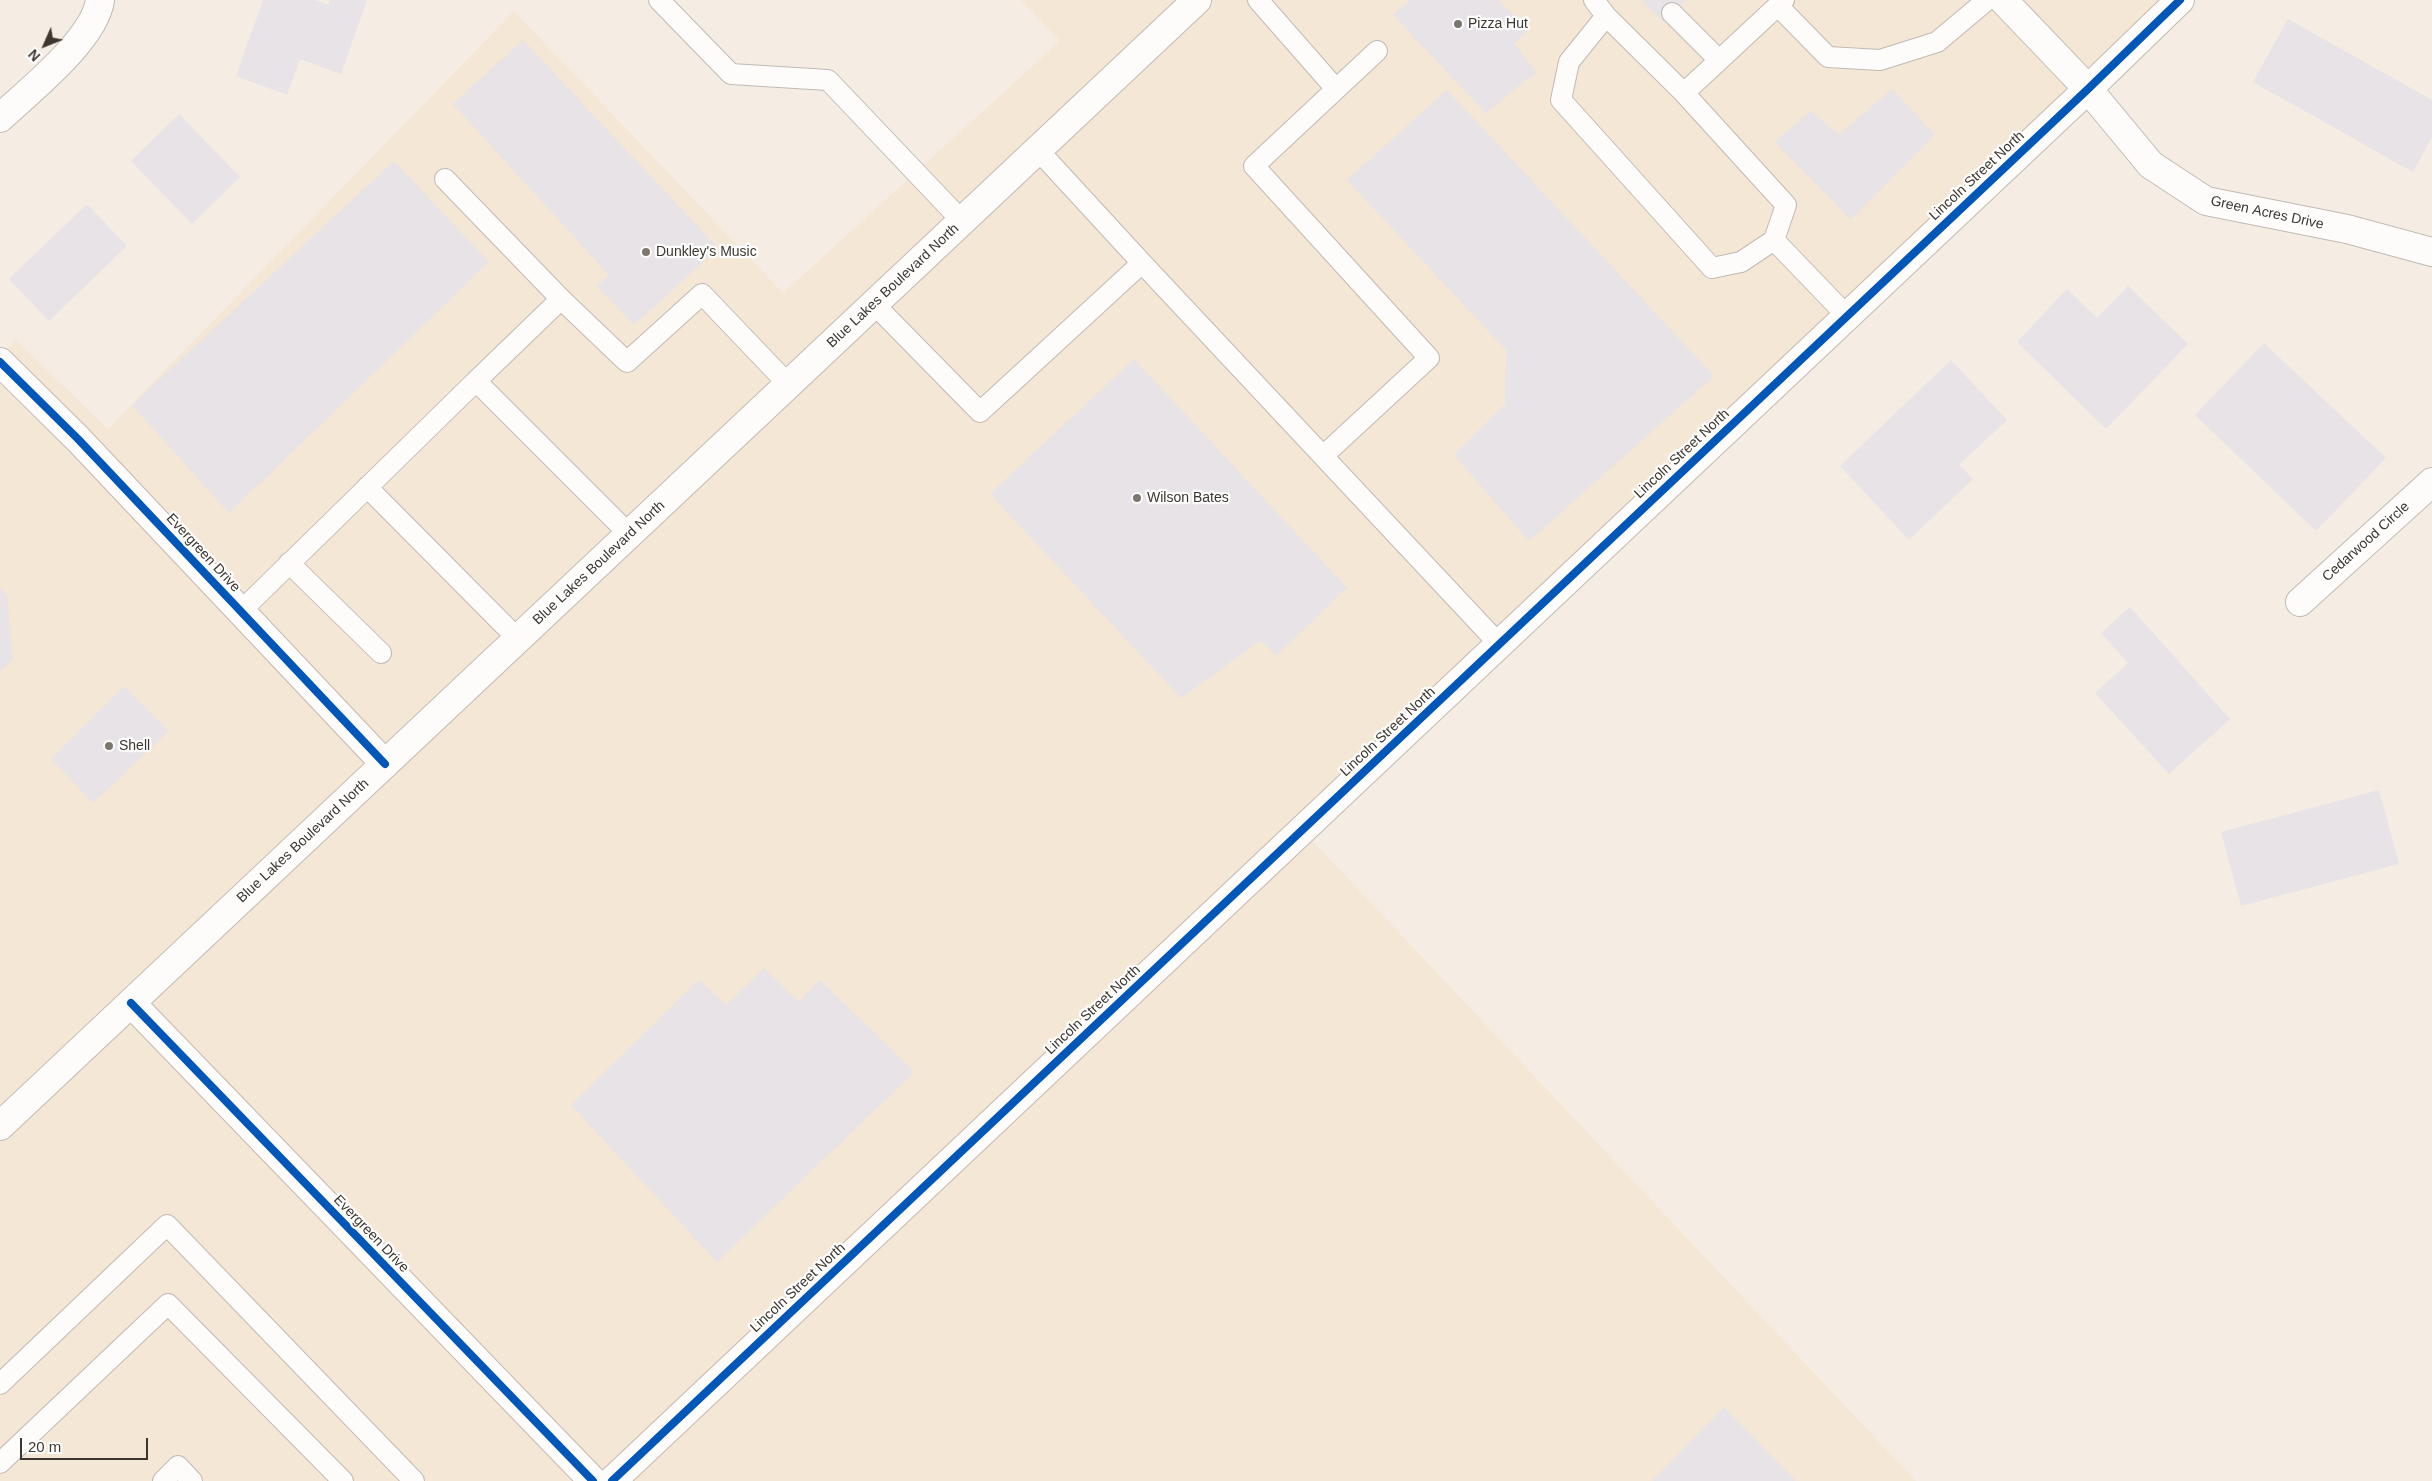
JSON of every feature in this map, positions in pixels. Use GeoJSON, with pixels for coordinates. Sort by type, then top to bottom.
{"type":"FeatureCollection","features":[{"type":"Feature","properties":{"kind":"street"},"geometry":{"type":"LineString","coordinates":[[0,118],[60,64],[98,13],[100,0]]}},
{"type":"Feature","properties":{"kind":"street","name":"Blue Lakes Boulevard North"},"geometry":{"type":"LineString","coordinates":[[0,1125],[1197,0]]}},
{"type":"Feature","properties":{"kind":"street","name":"Green Acres Drive"},"geometry":{"type":"LineString","coordinates":[[2003,0],[2088,89],[2151,165],[2206,202],[2347,229],[2432,252]]}},
{"type":"Feature","properties":{"kind":"street","name":"Lincoln Street North"},"geometry":{"type":"LineString","coordinates":[[612,1481],[2088,89],[2180,0]]}},
{"type":"Feature","properties":{"kind":"street","name":"Evergreen Drive"},"geometry":{"type":"LineString","coordinates":[[0,362],[78,439],[385,764]]}},
{"type":"Feature","properties":{"kind":"street","name":"Cedarwood Circle"},"geometry":{"type":"LineString","coordinates":[[2300,602],[2432,482]]}},
{"type":"Feature","properties":{"kind":"street","name":"Evergreen Drive"},"geometry":{"type":"LineString","coordinates":[[131,1003],[593,1481]]}},
{"type":"Feature","properties":{"kind":"lane"},"geometry":{"type":"LineString","coordinates":[[659,0],[731,74],[828,80],[962,221]]}},
{"type":"Feature","properties":{"kind":"lane"},"geometry":{"type":"LineString","coordinates":[[1258,0],[1336,89]]}},
{"type":"Feature","properties":{"kind":"lane"},"geometry":{"type":"LineString","coordinates":[[1594,0],[1606,16],[1684,93],[1786,205],[1774,240],[1741,262],[1712,268],[1561,100],[1569,62],[1606,16]]}},
{"type":"Feature","properties":{"kind":"lane"},"geometry":{"type":"LineString","coordinates":[[1684,93],[1781,3],[1828,57],[1880,60],[1937,42],[1986,0]]}},
{"type":"Feature","properties":{"kind":"lane"},"geometry":{"type":"LineString","coordinates":[[1672,13],[1719,60]]}},
{"type":"Feature","properties":{"kind":"lane"},"geometry":{"type":"LineString","coordinates":[[1323,456],[1429,358],[1254,166],[1377,51]]}},
{"type":"Feature","properties":{"kind":"lane"},"geometry":{"type":"LineString","coordinates":[[1038,150],[1499,644]]}},
{"type":"Feature","properties":{"kind":"lane"},"geometry":{"type":"LineString","coordinates":[[446,179],[561,299],[627,362],[702,294],[788,384]]}},
{"type":"Feature","properties":{"kind":"lane"},"geometry":{"type":"LineString","coordinates":[[1774,240],[1847,316]]}},
{"type":"Feature","properties":{"kind":"lane"},"geometry":{"type":"LineString","coordinates":[[874,304],[980,412],[1142,263]]}},
{"type":"Feature","properties":{"kind":"lane"},"geometry":{"type":"LineString","coordinates":[[241,611],[561,299]]}},
{"type":"Feature","properties":{"kind":"lane"},"geometry":{"type":"LineString","coordinates":[[476,381],[629,534]]}},
{"type":"Feature","properties":{"kind":"lane"},"geometry":{"type":"LineString","coordinates":[[367,487],[518,639]]}},
{"type":"Feature","properties":{"kind":"lane"},"geometry":{"type":"LineString","coordinates":[[289,563],[381,653]]}},
{"type":"Feature","properties":{"kind":"lane"},"geometry":{"type":"LineString","coordinates":[[0,1384],[167,1225],[414,1481]]}},
{"type":"Feature","properties":{"kind":"lane"},"geometry":{"type":"LineString","coordinates":[[0,1463],[168,1304],[343,1481]]}},
{"type":"Feature","properties":{"kind":"lane"},"geometry":{"type":"LineString","coordinates":[[163,1481],[178,1466],[192,1481]]}},
{"type":"Feature","properties":{"kind":"shaded area"},"geometry":{"type":"Polygon","coordinates":[[[1021,0],[2168,0],[1292,819],[1916,1481],[0,1481],[0,356],[16,340],[108,429],[514,11],[783,293],[1060,41],[1021,0]]]}},
{"type":"Feature","properties":{"kind":"building"},"geometry":{"type":"Polygon","coordinates":[[[263,0],[315,0],[328,5],[330,0],[367,0],[341,74],[300,59],[287,95],[236,76],[263,0]]]}},
{"type":"Feature","properties":{"kind":"building"},"geometry":{"type":"Polygon","coordinates":[[[1410,0],[1498,0],[1529,30],[1514,43],[1536,72],[1486,113],[1393,15],[1410,0]]]}},
{"type":"Feature","properties":{"kind":"building"},"geometry":{"type":"Polygon","coordinates":[[[1641,0],[1686,0],[1663,22],[1641,0]]]}},
{"type":"Feature","properties":{"kind":"building"},"geometry":{"type":"Polygon","coordinates":[[[2288,19],[2432,100],[2432,137],[2413,172],[2253,82],[2288,19]]]}},
{"type":"Feature","properties":{"kind":"building"},"geometry":{"type":"Polygon","coordinates":[[[523,40],[718,248],[634,325],[597,286],[609,275],[453,104],[523,40]]]}},
{"type":"Feature","properties":{"kind":"building"},"geometry":{"type":"Polygon","coordinates":[[[1892,89],[1935,135],[1851,220],[1775,142],[1811,111],[1839,135],[1892,89]]]}},
{"type":"Feature","properties":{"kind":"building"},"geometry":{"type":"Polygon","coordinates":[[[1447,90],[1714,376],[1529,541],[1454,455],[1505,404],[1506,350],[1347,180],[1447,90]]]}},
{"type":"Feature","properties":{"kind":"building"},"geometry":{"type":"Polygon","coordinates":[[[179,114],[240,177],[192,224],[131,161],[179,114]]]}},
{"type":"Feature","properties":{"kind":"building"},"geometry":{"type":"Polygon","coordinates":[[[394,161],[489,262],[229,513],[132,405],[394,161]]]}},
{"type":"Feature","properties":{"kind":"building"},"geometry":{"type":"Polygon","coordinates":[[[87,204],[127,246],[49,321],[9,279],[87,204]]]}},
{"type":"Feature","properties":{"kind":"building"},"geometry":{"type":"Polygon","coordinates":[[[2128,286],[2188,344],[2106,429],[2017,342],[2067,289],[2097,318],[2128,286]]]}},
{"type":"Feature","properties":{"kind":"building"},"geometry":{"type":"Polygon","coordinates":[[[2264,343],[2386,458],[2316,531],[2195,415],[2264,343]]]}},
{"type":"Feature","properties":{"kind":"building"},"geometry":{"type":"Polygon","coordinates":[[[1134,359],[1347,588],[1277,655],[1260,641],[1181,698],[990,494],[1134,359]]]}},
{"type":"Feature","properties":{"kind":"building"},"geometry":{"type":"Polygon","coordinates":[[[1951,360],[2007,420],[1959,465],[1973,479],[1909,540],[1840,466],[1951,360]]]}},
{"type":"Feature","properties":{"kind":"building"},"geometry":{"type":"Polygon","coordinates":[[[0,588],[7,595],[13,659],[0,671],[0,588]]]}},
{"type":"Feature","properties":{"kind":"building"},"geometry":{"type":"Polygon","coordinates":[[[2130,607],[2230,719],[2169,774],[2095,693],[2128,663],[2101,633],[2130,607]]]}},
{"type":"Feature","properties":{"kind":"building"},"geometry":{"type":"Polygon","coordinates":[[[124,686],[169,731],[93,803],[51,759],[124,686]]]}},
{"type":"Feature","properties":{"kind":"building"},"geometry":{"type":"Polygon","coordinates":[[[2379,790],[2399,864],[2241,906],[2221,832],[2379,790]]]}},
{"type":"Feature","properties":{"kind":"building"},"geometry":{"type":"Polygon","coordinates":[[[764,968],[799,1002],[820,980],[914,1072],[717,1262],[571,1105],[699,980],[726,1005],[764,968]]]}},
{"type":"Feature","properties":{"kind":"building"},"geometry":{"type":"Polygon","coordinates":[[[1724,1407],[1796,1481],[1652,1481],[1724,1407]]]}},
{"type":"Feature","properties":{"kind":"cycle path"},"geometry":{"type":"LineString","coordinates":[[612,1481],[2088,89],[2180,0]]}},
{"type":"Feature","properties":{"kind":"cycle path"},"geometry":{"type":"LineString","coordinates":[[0,362],[78,439],[385,764]]}},
{"type":"Feature","properties":{"kind":"cycle path"},"geometry":{"type":"LineString","coordinates":[[131,1003],[593,1481]]}},
{"type":"Feature","properties":{"kind":"place","name":"Pizza Hut"},"geometry":{"type":"Point","coordinates":[1458,24]}},
{"type":"Feature","properties":{"kind":"place","name":"Dunkley's Music"},"geometry":{"type":"Point","coordinates":[646,252]}},
{"type":"Feature","properties":{"kind":"place","name":"Wilson Bates"},"geometry":{"type":"Point","coordinates":[1137,498]}},
{"type":"Feature","properties":{"kind":"place","name":"Shell"},"geometry":{"type":"Point","coordinates":[109,746]}}]}
